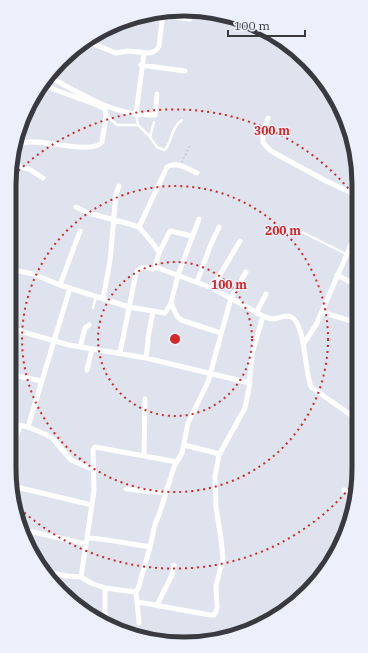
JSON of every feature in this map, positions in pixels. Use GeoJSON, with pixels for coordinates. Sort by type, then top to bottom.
{"type":"FeatureCollection","features":[{"type":"Feature","properties":{"kind":"street"},"geometry":{"type":"LineString","coordinates":[[172,16],[190,20]]}},
{"type":"Feature","properties":{"kind":"street"},"geometry":{"type":"LineString","coordinates":[[93,43],[116,53],[150,53],[157,49],[162,17]]}},
{"type":"Feature","properties":{"kind":"street"},"geometry":{"type":"LineString","coordinates":[[136,114],[141,65],[144,53]]}},
{"type":"Feature","properties":{"kind":"street"},"geometry":{"type":"LineString","coordinates":[[141,65],[185,72]]}},
{"type":"Feature","properties":{"kind":"street"},"geometry":{"type":"LineString","coordinates":[[53,79],[79,93],[122,112],[155,114],[158,94]]}},
{"type":"Feature","properties":{"kind":"street"},"geometry":{"type":"LineString","coordinates":[[21,144],[30,141],[61,146],[97,146],[100,145],[103,139],[106,116],[105,109],[97,104],[47,87]]}},
{"type":"Feature","properties":{"kind":"street"},"geometry":{"type":"LineString","coordinates":[[268,118],[263,132],[263,143],[271,151],[324,180],[352,193]]}},
{"type":"Feature","properties":{"kind":"street"},"geometry":{"type":"LineString","coordinates":[[139,228],[167,167],[173,165],[180,166],[197,173]]}},
{"type":"Feature","properties":{"kind":"street"},"geometry":{"type":"LineString","coordinates":[[17,166],[29,169],[43,178]]}},
{"type":"Feature","properties":{"kind":"street"},"geometry":{"type":"LineString","coordinates":[[103,300],[110,261],[116,194],[119,186]]}},
{"type":"Feature","properties":{"kind":"street"},"geometry":{"type":"LineString","coordinates":[[76,207],[87,215],[126,223],[139,228],[155,246],[159,253]]}},
{"type":"Feature","properties":{"kind":"street"},"geometry":{"type":"LineString","coordinates":[[16,270],[33,274],[103,300],[128,307],[165,313],[171,303],[178,275],[199,219]]}},
{"type":"Feature","properties":{"kind":"street"},"geometry":{"type":"LineString","coordinates":[[197,282],[219,227]]}},
{"type":"Feature","properties":{"kind":"street"},"geometry":{"type":"LineString","coordinates":[[60,285],[80,231]]}},
{"type":"Feature","properties":{"kind":"street"},"geometry":{"type":"LineString","coordinates":[[156,267],[159,253],[170,231],[192,236]]}},
{"type":"Feature","properties":{"kind":"street"},"geometry":{"type":"LineString","coordinates":[[212,288],[240,241]]}},
{"type":"Feature","properties":{"kind":"street"},"geometry":{"type":"LineString","coordinates":[[304,344],[314,329],[322,312],[352,242]]}},
{"type":"Feature","properties":{"kind":"street"},"geometry":{"type":"LineString","coordinates":[[120,353],[136,273],[138,269],[142,267],[153,269],[156,267],[212,288],[263,316],[272,319],[287,316],[296,320],[304,344],[311,387],[352,416]]}},
{"type":"Feature","properties":{"kind":"street"},"geometry":{"type":"LineString","coordinates":[[139,623],[136,592],[150,547],[155,524],[177,462],[182,453],[188,423],[212,373],[231,298],[246,272]]}},
{"type":"Feature","properties":{"kind":"street"},"geometry":{"type":"LineString","coordinates":[[337,275],[352,283]]}},
{"type":"Feature","properties":{"kind":"street"},"geometry":{"type":"LineString","coordinates":[[28,427],[70,288]]}},
{"type":"Feature","properties":{"kind":"street"},"geometry":{"type":"LineString","coordinates":[[256,313],[266,294]]}},
{"type":"Feature","properties":{"kind":"street"},"geometry":{"type":"LineString","coordinates":[[171,303],[177,316],[182,320],[221,333]]}},
{"type":"Feature","properties":{"kind":"street"},"geometry":{"type":"LineString","coordinates":[[146,358],[153,311]]}},
{"type":"Feature","properties":{"kind":"street"},"geometry":{"type":"LineString","coordinates":[[322,312],[352,321]]}},
{"type":"Feature","properties":{"kind":"street"},"geometry":{"type":"LineString","coordinates":[[138,602],[210,615],[216,612],[216,586],[223,558],[216,507],[215,476],[220,454],[245,408],[250,383],[252,354],[263,316]]}},
{"type":"Feature","properties":{"kind":"street"},"geometry":{"type":"LineString","coordinates":[[80,347],[85,328],[89,325]]}},
{"type":"Feature","properties":{"kind":"street"},"geometry":{"type":"LineString","coordinates":[[16,330],[80,347],[146,358],[250,383]]}},
{"type":"Feature","properties":{"kind":"street"},"geometry":{"type":"LineString","coordinates":[[87,370],[92,349]]}},
{"type":"Feature","properties":{"kind":"street"},"geometry":{"type":"LineString","coordinates":[[16,376],[41,382]]}},
{"type":"Feature","properties":{"kind":"street"},"geometry":{"type":"LineString","coordinates":[[144,456],[145,399]]}},
{"type":"Feature","properties":{"kind":"street"},"geometry":{"type":"LineString","coordinates":[[16,425],[28,427],[47,435],[53,439],[71,460],[94,470]]}},
{"type":"Feature","properties":{"kind":"street"},"geometry":{"type":"LineString","coordinates":[[16,437],[20,426]]}},
{"type":"Feature","properties":{"kind":"street"},"geometry":{"type":"LineString","coordinates":[[184,444],[220,454]]}},
{"type":"Feature","properties":{"kind":"street"},"geometry":{"type":"LineString","coordinates":[[80,577],[95,483],[92,456],[95,447],[177,462]]}},
{"type":"Feature","properties":{"kind":"street"},"geometry":{"type":"LineString","coordinates":[[17,487],[92,505]]}},
{"type":"Feature","properties":{"kind":"street"},"geometry":{"type":"LineString","coordinates":[[126,489],[166,493]]}},
{"type":"Feature","properties":{"kind":"street"},"geometry":{"type":"LineString","coordinates":[[344,490],[351,491]]}},
{"type":"Feature","properties":{"kind":"street"},"geometry":{"type":"LineString","coordinates":[[28,531],[86,544]]}},
{"type":"Feature","properties":{"kind":"street"},"geometry":{"type":"LineString","coordinates":[[87,538],[110,539],[120,543],[150,547]]}},
{"type":"Feature","properties":{"kind":"street"},"geometry":{"type":"LineString","coordinates":[[158,605],[172,575],[174,564]]}},
{"type":"Feature","properties":{"kind":"street"},"geometry":{"type":"LineString","coordinates":[[53,573],[80,577],[105,588],[136,592]]}},
{"type":"Feature","properties":{"kind":"street"},"geometry":{"type":"LineString","coordinates":[[104,616],[105,588]]}},
{"type":"Feature","properties":{"kind":"lane"},"geometry":{"type":"LineString","coordinates":[[136,114],[138,125],[150,137],[157,147],[164,150],[168,147],[176,126],[182,120]]}},
{"type":"Feature","properties":{"kind":"lane"},"geometry":{"type":"LineString","coordinates":[[106,116],[117,125],[138,125]]}},
{"type":"Feature","properties":{"kind":"lane"},"geometry":{"type":"LineString","coordinates":[[150,137],[154,122]]}},
{"type":"Feature","properties":{"kind":"lane"},"geometry":{"type":"LineString","coordinates":[[302,232],[346,254]]}},
{"type":"Feature","properties":{"kind":"lane"},"geometry":{"type":"LineString","coordinates":[[93,308],[96,297]]}},
{"type":"Feature","properties":{"kind":"path"},"geometry":{"type":"LineString","coordinates":[[180,166],[190,145]]}}]}
